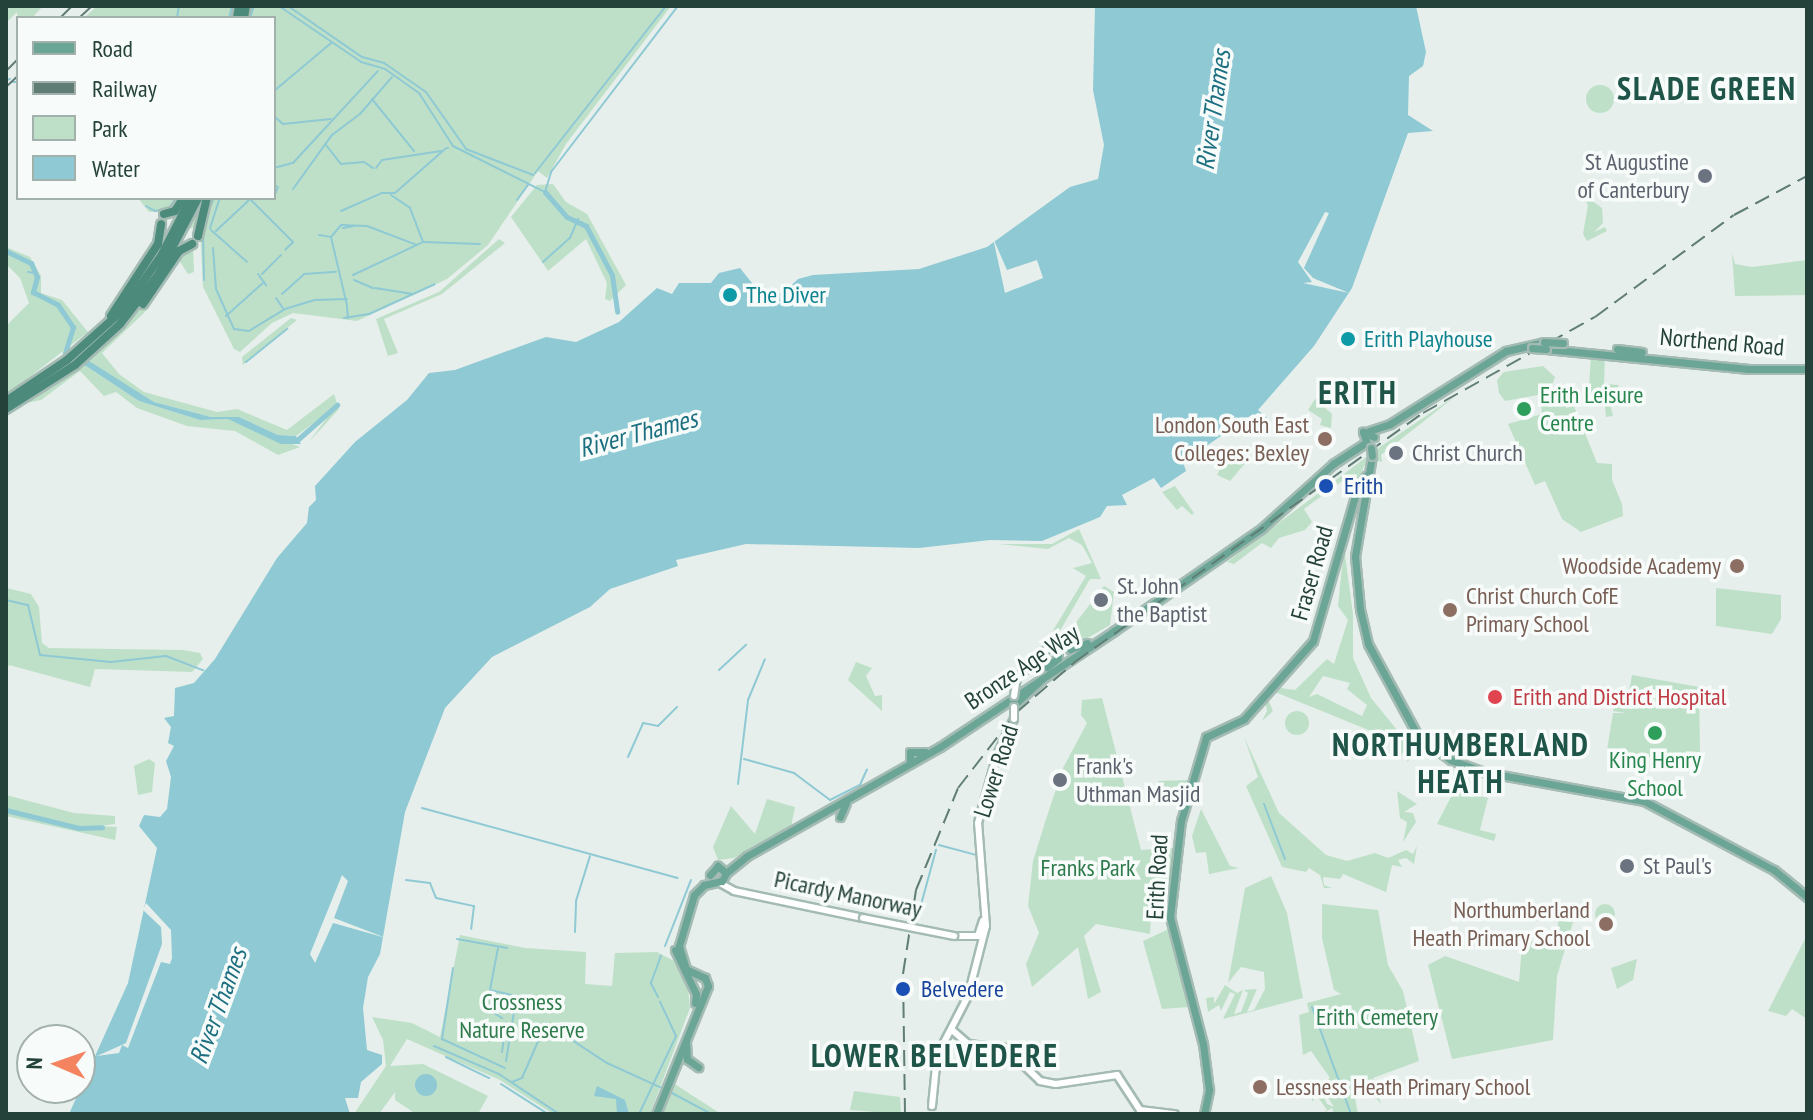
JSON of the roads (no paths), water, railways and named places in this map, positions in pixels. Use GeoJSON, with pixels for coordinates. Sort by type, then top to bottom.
{"type":"FeatureCollection","features":[{"type":"Feature","properties":{"kind":"highway"},"geometry":{"type":"LineString","coordinates":[[86,350],[158,244],[162,219],[174,212],[182,200]]}},
{"type":"Feature","properties":{"kind":"highway"},"geometry":{"type":"LineString","coordinates":[[155,273],[190,200]]}},
{"type":"Feature","properties":{"kind":"highway"},"geometry":{"type":"LineString","coordinates":[[86,350],[155,273],[197,200]]}},
{"type":"Feature","properties":{"kind":"highway"},"geometry":{"type":"LineString","coordinates":[[198,236],[207,200]]}},
{"type":"Feature","properties":{"kind":"highway"},"geometry":{"type":"LineString","coordinates":[[6,409],[130,318],[177,253],[192,244]]}},
{"type":"Feature","properties":{"kind":"highway"},"geometry":{"type":"LineString","coordinates":[[6,401],[71,362]]}},
{"type":"Feature","properties":{"kind":"main road"},"geometry":{"type":"LineString","coordinates":[[1624,352],[1563,343],[1506,351],[1390,424],[1369,443],[1355,556],[1362,619],[1380,670],[1418,736],[1477,770],[1644,801],[1774,870],[1807,897]]}},
{"type":"Feature","properties":{"kind":"main road"},"geometry":{"type":"LineString","coordinates":[[1369,443],[1508,353],[1545,345],[1624,352]]}},
{"type":"Feature","properties":{"kind":"main road","name":"Northend Road"},"geometry":{"type":"LineString","coordinates":[[1624,352],[1717,363],[1807,367]]}},
{"type":"Feature","properties":{"kind":"main road","name":"Bronze Age Way"},"geometry":{"type":"LineString","coordinates":[[724,872],[946,744],[1221,554],[1335,460],[1369,443]]}},
{"type":"Feature","properties":{"kind":"main road","name":"Fraser Road"},"geometry":{"type":"LineString","coordinates":[[1205,738],[1243,715],[1313,641],[1356,493],[1366,476]]}},
{"type":"Feature","properties":{"kind":"main road","name":"Bronze Age Way"},"geometry":{"type":"LineString","coordinates":[[724,872],[910,762],[1047,667],[1221,554]]}},
{"type":"Feature","properties":{"kind":"main road"},"geometry":{"type":"LineString","coordinates":[[1047,667],[1058,658],[1057,644],[1070,649],[1090,641]]}},
{"type":"Feature","properties":{"kind":"main road","name":"Lower Road"},"geometry":{"type":"LineString","coordinates":[[933,1110],[931,1083],[977,963],[978,939],[985,914],[979,814],[1014,719],[1017,678],[1057,644]]}},
{"type":"Feature","properties":{"kind":"main road"},"geometry":{"type":"LineString","coordinates":[[946,744],[1014,701],[1076,654]]}},
{"type":"Feature","properties":{"kind":"main road","name":"Erith Road"},"geometry":{"type":"LineString","coordinates":[[1204,1114],[1209,1090],[1203,1044],[1170,917],[1181,821],[1201,766],[1205,738]]}},
{"type":"Feature","properties":{"kind":"main road"},"geometry":{"type":"LineString","coordinates":[[823,814],[838,816],[847,801]]}},
{"type":"Feature","properties":{"kind":"main road"},"geometry":{"type":"LineString","coordinates":[[697,986],[677,962],[678,931],[689,898],[710,875],[724,872]]}},
{"type":"Feature","properties":{"kind":"main road"},"geometry":{"type":"LineString","coordinates":[[698,1067],[685,1051],[697,986],[683,965],[680,937],[694,895],[717,882],[724,872]]}},
{"type":"Feature","properties":{"kind":"main road"},"geometry":{"type":"LineString","coordinates":[[724,872],[734,891]]}},
{"type":"Feature","properties":{"kind":"main road"},"geometry":{"type":"LineString","coordinates":[[710,875],[717,882]]}},
{"type":"Feature","properties":{"kind":"main road","name":"Picardy Manorway"},"geometry":{"type":"LineString","coordinates":[[717,882],[734,891],[978,939]]}},
{"type":"Feature","properties":{"kind":"main road"},"geometry":{"type":"LineString","coordinates":[[664,1089],[697,986]]}},
{"type":"Feature","properties":{"kind":"main road"},"geometry":{"type":"LineString","coordinates":[[654,1114],[693,1016]]}},
{"type":"Feature","properties":{"kind":"main road"},"geometry":{"type":"LineString","coordinates":[[949,1034],[968,1044],[1006,1048],[1040,1081],[1056,1084],[1117,1075],[1140,1110],[1175,1114]]}},
{"type":"Feature","properties":{"kind":"water","name":"River Thames"},"geometry":{"type":"Polygon","coordinates":[[[1095,6],[1416,6],[1426,52],[1423,66],[1409,76],[1408,115],[1433,131],[1408,133],[1352,288],[1314,346],[1258,410],[1271,421],[1267,425],[1253,414],[1183,462],[1186,471],[1161,488],[1154,478],[1122,495],[1127,505],[1107,506],[1100,517],[1042,541],[990,540],[919,548],[746,544],[676,560],[678,566],[610,589],[590,607],[492,657],[445,708],[405,812],[380,954],[368,977],[363,1008],[367,1050],[382,1055],[382,1064],[361,1082],[358,1098],[345,1098],[350,1114],[69,1114],[74,1104],[96,1104],[96,1054],[128,983],[157,848],[139,826],[144,815],[160,817],[167,809],[171,777],[166,761],[174,746],[168,743],[171,727],[164,718],[174,716],[175,688],[194,683],[215,659],[277,558],[307,523],[309,507],[316,500],[315,486],[355,442],[407,400],[429,373],[455,370],[546,337],[576,342],[619,322],[657,288],[672,294],[679,283],[711,283],[719,273],[740,268],[760,293],[783,293],[798,279],[813,275],[919,269],[987,247],[1070,187],[1098,179],[1104,145],[1093,90],[1095,6]]]}},
{"type":"Feature","properties":{"kind":"water"},"geometry":{"type":"Polygon","coordinates":[[[89,361],[154,402],[211,417],[239,417],[278,435],[296,436],[301,444],[281,444],[228,419],[200,420],[139,401],[83,364],[89,361]]]}},
{"type":"Feature","properties":{"kind":"water"},"geometry":{"type":"Polygon","coordinates":[[[426,1074],[434,1077],[437,1085],[434,1093],[426,1096],[418,1093],[415,1085],[418,1077],[426,1074]]]}},
{"type":"Feature","properties":{"kind":"water"},"geometry":{"type":"Polygon","coordinates":[[[597,1086],[625,1100],[629,1114],[617,1114],[616,1099],[594,1096],[597,1086]]]}},
{"type":"Feature","properties":{"kind":"waterway"},"geometry":{"type":"LineString","coordinates":[[177,16],[179,6]]}},
{"type":"Feature","properties":{"kind":"waterway"},"geometry":{"type":"LineString","coordinates":[[230,16],[232,6]]}},
{"type":"Feature","properties":{"kind":"waterway"},"geometry":{"type":"LineString","coordinates":[[251,16],[254,6]]}},
{"type":"Feature","properties":{"kind":"waterway"},"geometry":{"type":"LineString","coordinates":[[279,6],[361,62],[385,69],[419,93],[453,146],[545,192],[551,172],[678,6]]}},
{"type":"Feature","properties":{"kind":"waterway"},"geometry":{"type":"LineString","coordinates":[[288,6],[362,57],[384,63],[426,92],[466,149],[533,175]]}},
{"type":"Feature","properties":{"kind":"waterway"},"geometry":{"type":"LineString","coordinates":[[535,173],[666,6]]}},
{"type":"Feature","properties":{"kind":"waterway"},"geometry":{"type":"LineString","coordinates":[[276,89],[331,43]]}},
{"type":"Feature","properties":{"kind":"waterway"},"geometry":{"type":"LineString","coordinates":[[276,167],[293,163],[378,71]]}},
{"type":"Feature","properties":{"kind":"waterway"},"geometry":{"type":"LineString","coordinates":[[293,189],[332,135],[360,114],[392,77]]}},
{"type":"Feature","properties":{"kind":"waterway"},"geometry":{"type":"LineString","coordinates":[[6,80],[10,79]]}},
{"type":"Feature","properties":{"kind":"waterway"},"geometry":{"type":"LineString","coordinates":[[372,99],[414,151]]}},
{"type":"Feature","properties":{"kind":"waterway"},"geometry":{"type":"LineString","coordinates":[[276,118],[283,124],[331,119]]}},
{"type":"Feature","properties":{"kind":"waterway"},"geometry":{"type":"LineString","coordinates":[[326,145],[341,164],[364,162],[373,168]]}},
{"type":"Feature","properties":{"kind":"waterway"},"geometry":{"type":"LineString","coordinates":[[341,211],[382,193],[395,193],[445,149]]}},
{"type":"Feature","properties":{"kind":"waterway"},"geometry":{"type":"LineString","coordinates":[[376,168],[382,160],[441,151]]}},
{"type":"Feature","properties":{"kind":"waterway"},"geometry":{"type":"LineString","coordinates":[[517,200],[528,185]]}},
{"type":"Feature","properties":{"kind":"waterway"},"geometry":{"type":"LineString","coordinates":[[276,186],[276,192]]}},
{"type":"Feature","properties":{"kind":"waterway"},"geometry":{"type":"LineString","coordinates":[[545,192],[567,217],[586,226],[612,275],[617,312]]}},
{"type":"Feature","properties":{"kind":"waterway"},"geometry":{"type":"LineString","coordinates":[[391,195],[410,208],[423,242],[480,244]]}},
{"type":"Feature","properties":{"kind":"waterway"},"geometry":{"type":"LineString","coordinates":[[146,206],[155,211],[169,208],[175,200]]}},
{"type":"Feature","properties":{"kind":"waterway"},"geometry":{"type":"LineString","coordinates":[[206,216],[213,200]]}},
{"type":"Feature","properties":{"kind":"waterway"},"geometry":{"type":"LineString","coordinates":[[210,228],[219,200]]}},
{"type":"Feature","properties":{"kind":"waterway"},"geometry":{"type":"LineString","coordinates":[[216,231],[249,200]]}},
{"type":"Feature","properties":{"kind":"waterway"},"geometry":{"type":"LineString","coordinates":[[251,200],[293,242],[285,250]]}},
{"type":"Feature","properties":{"kind":"waterway"},"geometry":{"type":"LineString","coordinates":[[543,262],[570,238],[578,219]]}},
{"type":"Feature","properties":{"kind":"waterway"},"geometry":{"type":"LineString","coordinates":[[331,237],[341,225],[367,226],[417,245]]}},
{"type":"Feature","properties":{"kind":"waterway"},"geometry":{"type":"LineString","coordinates":[[343,228],[354,226]]}},
{"type":"Feature","properties":{"kind":"waterway"},"geometry":{"type":"LineString","coordinates":[[203,230],[204,280]]}},
{"type":"Feature","properties":{"kind":"waterway"},"geometry":{"type":"LineString","coordinates":[[211,230],[247,262]]}},
{"type":"Feature","properties":{"kind":"waterway"},"geometry":{"type":"LineString","coordinates":[[319,235],[331,237],[347,305]]}},
{"type":"Feature","properties":{"kind":"waterway"},"geometry":{"type":"LineString","coordinates":[[353,275],[423,242]]}},
{"type":"Feature","properties":{"kind":"waterway"},"geometry":{"type":"LineString","coordinates":[[213,248],[216,289],[234,329],[249,331],[285,309],[315,300],[347,299]]}},
{"type":"Feature","properties":{"kind":"waterway"},"geometry":{"type":"LineString","coordinates":[[6,251],[31,263],[37,277],[33,292],[58,305],[73,327],[65,353],[91,365]]}},
{"type":"Feature","properties":{"kind":"waterway"},"geometry":{"type":"LineString","coordinates":[[262,274],[281,255]]}},
{"type":"Feature","properties":{"kind":"waterway"},"geometry":{"type":"LineString","coordinates":[[28,272],[35,273]]}},
{"type":"Feature","properties":{"kind":"waterway"},"geometry":{"type":"LineString","coordinates":[[282,294],[304,274],[336,272]]}},
{"type":"Feature","properties":{"kind":"waterway"},"geometry":{"type":"LineString","coordinates":[[258,274],[266,285]]}},
{"type":"Feature","properties":{"kind":"waterway"},"geometry":{"type":"LineString","coordinates":[[354,280],[373,288]]}},
{"type":"Feature","properties":{"kind":"waterway"},"geometry":{"type":"LineString","coordinates":[[226,316],[264,282]]}},
{"type":"Feature","properties":{"kind":"waterway"},"geometry":{"type":"LineString","coordinates":[[344,318],[369,314],[435,284]]}},
{"type":"Feature","properties":{"kind":"waterway"},"geometry":{"type":"LineString","coordinates":[[375,288],[413,294]]}},
{"type":"Feature","properties":{"kind":"waterway"},"geometry":{"type":"LineString","coordinates":[[276,298],[284,310]]}},
{"type":"Feature","properties":{"kind":"waterway"},"geometry":{"type":"LineString","coordinates":[[347,307],[348,318]]}},
{"type":"Feature","properties":{"kind":"waterway"},"geometry":{"type":"LineString","coordinates":[[246,362],[287,329]]}},
{"type":"Feature","properties":{"kind":"waterway"},"geometry":{"type":"LineString","coordinates":[[296,441],[337,405]]}},
{"type":"Feature","properties":{"kind":"waterway"},"geometry":{"type":"LineString","coordinates":[[6,600],[28,605],[40,655],[111,662],[166,656],[203,670]]}},
{"type":"Feature","properties":{"kind":"waterway"},"geometry":{"type":"LineString","coordinates":[[719,670],[746,645]]}},
{"type":"Feature","properties":{"kind":"waterway"},"geometry":{"type":"LineString","coordinates":[[738,784],[748,700],[765,659]]}},
{"type":"Feature","properties":{"kind":"waterway"},"geometry":{"type":"LineString","coordinates":[[628,757],[643,723],[658,726],[677,707]]}},
{"type":"Feature","properties":{"kind":"waterway"},"geometry":{"type":"LineString","coordinates":[[744,759],[794,773],[830,800],[860,785],[867,769]]}},
{"type":"Feature","properties":{"kind":"waterway"},"geometry":{"type":"LineString","coordinates":[[1264,804],[1285,859]]}},
{"type":"Feature","properties":{"kind":"waterway"},"geometry":{"type":"LineString","coordinates":[[422,808],[678,878]]}},
{"type":"Feature","properties":{"kind":"waterway"},"geometry":{"type":"LineString","coordinates":[[6,810],[79,828],[102,827]]}},
{"type":"Feature","properties":{"kind":"waterway"},"geometry":{"type":"LineString","coordinates":[[939,845],[977,855]]}},
{"type":"Feature","properties":{"kind":"waterway"},"geometry":{"type":"LineString","coordinates":[[916,923],[936,850]]}},
{"type":"Feature","properties":{"kind":"waterway"},"geometry":{"type":"LineString","coordinates":[[575,932],[576,901],[590,856]]}},
{"type":"Feature","properties":{"kind":"waterway"},"geometry":{"type":"LineString","coordinates":[[406,880],[430,883],[436,898],[474,906],[471,929]]}},
{"type":"Feature","properties":{"kind":"waterway"},"geometry":{"type":"LineString","coordinates":[[665,946],[691,880]]}},
{"type":"Feature","properties":{"kind":"waterway"},"geometry":{"type":"LineString","coordinates":[[457,939],[507,948]]}},
{"type":"Feature","properties":{"kind":"waterway"},"geometry":{"type":"LineString","coordinates":[[498,948],[490,990],[515,996]]}},
{"type":"Feature","properties":{"kind":"waterway"},"geometry":{"type":"LineString","coordinates":[[658,997],[651,983],[661,956]]}},
{"type":"Feature","properties":{"kind":"waterway"},"geometry":{"type":"LineString","coordinates":[[453,968],[442,1039],[505,1068]]}},
{"type":"Feature","properties":{"kind":"waterway"},"geometry":{"type":"LineString","coordinates":[[506,1061],[516,999]]}},
{"type":"Feature","properties":{"kind":"waterway"},"geometry":{"type":"LineString","coordinates":[[639,1114],[676,1036],[660,1001]]}},
{"type":"Feature","properties":{"kind":"waterway"},"geometry":{"type":"LineString","coordinates":[[1312,1007],[1351,1114]]}},
{"type":"Feature","properties":{"kind":"waterway"},"geometry":{"type":"LineString","coordinates":[[488,1009],[502,1018]]}},
{"type":"Feature","properties":{"kind":"waterway"},"geometry":{"type":"LineString","coordinates":[[502,1052],[506,1022]]}},
{"type":"Feature","properties":{"kind":"waterway"},"geometry":{"type":"LineString","coordinates":[[512,1082],[522,1078],[546,1023],[607,1063],[664,1089]]}},
{"type":"Feature","properties":{"kind":"waterway"},"geometry":{"type":"LineString","coordinates":[[434,1046],[499,1074],[559,1114]]}},
{"type":"Feature","properties":{"kind":"waterway"},"geometry":{"type":"LineString","coordinates":[[446,1057],[489,1078]]}},
{"type":"Feature","properties":{"kind":"waterway"},"geometry":{"type":"LineString","coordinates":[[501,1084],[548,1114]]}},
{"type":"Feature","properties":{"kind":"waterway"},"geometry":{"type":"LineString","coordinates":[[670,1092],[711,1114]]}},
{"type":"Feature","properties":{"kind":"railway"},"geometry":{"type":"LineString","coordinates":[[62,16],[72,6]]}},
{"type":"Feature","properties":{"kind":"railway"},"geometry":{"type":"LineString","coordinates":[[81,16],[92,6]]}},
{"type":"Feature","properties":{"kind":"railway"},"geometry":{"type":"LineString","coordinates":[[6,71],[16,61]]}},
{"type":"Feature","properties":{"kind":"railway"},"geometry":{"type":"LineString","coordinates":[[6,87],[16,78]]}},
{"type":"Feature","properties":{"kind":"railway"},"geometry":{"type":"LineString","coordinates":[[905,1114],[903,974],[916,890],[958,788],[1017,712],[1075,662],[1423,413],[1595,317],[1734,215],[1807,176]]}},
{"type":"Feature","properties":{"kind":"place","name":"St Augustine of Canterbury"},"geometry":{"type":"Point","coordinates":[1705,176]}},
{"type":"Feature","properties":{"kind":"place","name":"The Diver"},"geometry":{"type":"Point","coordinates":[730,295]}},
{"type":"Feature","properties":{"kind":"place","name":"Erith Playhouse"},"geometry":{"type":"Point","coordinates":[1348,339]}},
{"type":"Feature","properties":{"kind":"place","name":"Erith Leisure Centre"},"geometry":{"type":"Point","coordinates":[1524,409]}},
{"type":"Feature","properties":{"kind":"place","name":"London South East Colleges: Bexley"},"geometry":{"type":"Point","coordinates":[1325,439]}},
{"type":"Feature","properties":{"kind":"place","name":"Christ Church"},"geometry":{"type":"Point","coordinates":[1396,453]}},
{"type":"Feature","properties":{"kind":"place","name":"Erith"},"geometry":{"type":"Point","coordinates":[1326,486]}},
{"type":"Feature","properties":{"kind":"place","name":"Woodside Academy"},"geometry":{"type":"Point","coordinates":[1737,566]}},
{"type":"Feature","properties":{"kind":"place","name":"St. John the Baptist"},"geometry":{"type":"Point","coordinates":[1101,600]}},
{"type":"Feature","properties":{"kind":"place","name":"Christ Church CofE Primary School"},"geometry":{"type":"Point","coordinates":[1450,610]}},
{"type":"Feature","properties":{"kind":"place","name":"Erith and District Hospital"},"geometry":{"type":"Point","coordinates":[1495,697]}},
{"type":"Feature","properties":{"kind":"place","name":"King Henry School"},"geometry":{"type":"Point","coordinates":[1655,733]}},
{"type":"Feature","properties":{"kind":"place","name":"Frank's Uthman Masjid"},"geometry":{"type":"Point","coordinates":[1060,780]}},
{"type":"Feature","properties":{"kind":"place","name":"St Paul's"},"geometry":{"type":"Point","coordinates":[1627,866]}},
{"type":"Feature","properties":{"kind":"place","name":"Northumberland Heath Primary School"},"geometry":{"type":"Point","coordinates":[1606,924]}},
{"type":"Feature","properties":{"kind":"place","name":"Belvedere"},"geometry":{"type":"Point","coordinates":[903,989]}},
{"type":"Feature","properties":{"kind":"place","name":"Lessness Heath Primary School"},"geometry":{"type":"Point","coordinates":[1260,1087]}},
{"type":"Feature","properties":{"kind":"district","name":"SLADE GREEN"},"geometry":{"type":"Point","coordinates":[1707,88]}},
{"type":"Feature","properties":{"kind":"district","name":"ERITH"},"geometry":{"type":"Point","coordinates":[1358,392]}},
{"type":"Feature","properties":{"kind":"district","name":"NORTHUMBERLAND HEATH"},"geometry":{"type":"Point","coordinates":[1461,764]}},
{"type":"Feature","properties":{"kind":"district","name":"LOWER BELVEDERE"},"geometry":{"type":"Point","coordinates":[935,1055]}},
{"type":"Feature","properties":{"kind":"park label","name":"Franks Park"},"geometry":{"type":"Point","coordinates":[1088,868]}},
{"type":"Feature","properties":{"kind":"park label","name":"Crossness Nature Reserve"},"geometry":{"type":"Point","coordinates":[522,1016]}},
{"type":"Feature","properties":{"kind":"park label","name":"Erith Cemetery"},"geometry":{"type":"Point","coordinates":[1377,1017]}}]}
